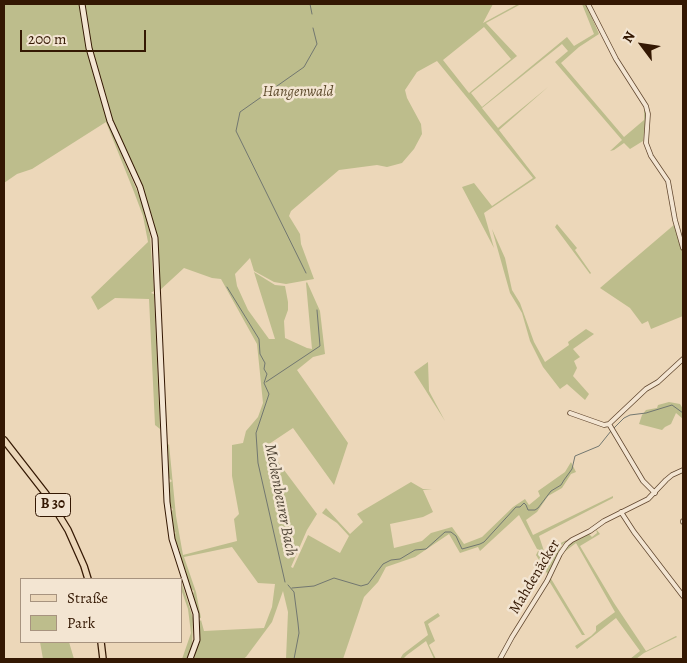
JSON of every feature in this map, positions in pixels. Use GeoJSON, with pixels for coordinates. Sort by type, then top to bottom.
{"type":"FeatureCollection","features":[{"type":"Feature","properties":{"kind":"main road","name":"B 30"},"geometry":{"type":"LineString","coordinates":[[4,440],[46,494],[68,530],[88,578]]}},
{"type":"Feature","properties":{"kind":"main road"},"geometry":{"type":"LineString","coordinates":[[101,643],[103,659]]}},
{"type":"Feature","properties":{"kind":"street"},"geometry":{"type":"LineString","coordinates":[[82,4],[89,48],[108,112],[140,187],[155,238],[167,502],[172,539],[196,614],[197,640],[190,659]]}},
{"type":"Feature","properties":{"kind":"street"},"geometry":{"type":"LineString","coordinates":[[588,4],[616,59],[646,106],[648,114],[646,143],[651,156],[668,181],[683,248]]}},
{"type":"Feature","properties":{"kind":"street"},"geometry":{"type":"LineString","coordinates":[[611,428],[646,389],[658,382],[683,358]]}},
{"type":"Feature","properties":{"kind":"street"},"geometry":{"type":"LineString","coordinates":[[570,413],[611,428],[643,480],[656,493]]}},
{"type":"Feature","properties":{"kind":"street","name":"Mahdenäcker"},"geometry":{"type":"LineString","coordinates":[[500,659],[542,590],[567,544],[604,521],[648,499],[672,475],[683,470]]}},
{"type":"Feature","properties":{"kind":"street"},"geometry":{"type":"LineString","coordinates":[[621,512],[683,596]]}},
{"type":"Feature","properties":{"kind":"green space","name":"Hangenwald"},"geometry":{"type":"Polygon","coordinates":[[[4,4],[493,4],[483,23],[521,4],[486,23],[517,56],[471,93],[482,107],[567,37],[574,46],[594,34],[582,4],[586,4],[599,34],[579,47],[561,63],[624,137],[644,120],[644,107],[646,116],[643,141],[630,149],[624,143],[610,151],[622,140],[555,62],[568,51],[562,44],[482,108],[498,128],[548,87],[499,130],[536,178],[484,213],[494,248],[462,187],[474,183],[492,206],[533,178],[437,61],[417,72],[405,90],[407,98],[421,124],[422,134],[414,149],[402,163],[387,167],[377,165],[339,170],[291,211],[289,216],[300,234],[301,244],[314,279],[286,284],[274,282],[254,271],[250,258],[235,274],[237,286],[248,310],[269,339],[275,339],[254,272],[275,285],[285,286],[288,310],[284,321],[285,338],[312,349],[307,282],[320,311],[325,354],[313,357],[297,370],[348,443],[334,485],[293,428],[266,446],[317,514],[307,530],[291,567],[293,568],[308,535],[340,553],[349,536],[337,523],[322,513],[326,508],[350,534],[363,522],[357,514],[411,482],[423,489],[432,489],[423,490],[433,512],[423,517],[390,524],[394,548],[422,541],[431,533],[452,527],[464,544],[482,537],[513,507],[525,499],[529,505],[540,496],[538,491],[565,472],[571,462],[576,472],[571,474],[562,488],[548,496],[537,512],[526,520],[533,535],[613,496],[613,498],[539,536],[544,551],[567,540],[562,545],[546,552],[537,549],[519,515],[480,551],[478,547],[460,553],[449,534],[415,557],[386,567],[378,582],[364,597],[343,659],[286,659],[288,612],[283,591],[272,622],[246,657],[243,659],[194,659],[199,634],[199,622],[201,620],[204,631],[264,628],[272,607],[275,584],[258,583],[232,547],[184,557],[196,592],[201,618],[198,617],[194,591],[190,588],[185,573],[186,570],[184,570],[178,554],[180,550],[177,550],[173,535],[176,533],[173,531],[171,513],[173,509],[170,507],[169,483],[172,481],[169,478],[168,445],[176,516],[183,555],[237,541],[234,519],[239,514],[232,476],[232,445],[243,443],[246,431],[258,417],[263,403],[257,344],[221,279],[212,278],[184,268],[159,291],[156,235],[152,216],[143,189],[112,118],[107,121],[145,210],[150,235],[154,291],[151,293],[154,294],[160,429],[155,425],[149,299],[115,298],[98,310],[91,297],[148,242],[143,216],[106,122],[32,169],[17,174],[4,183],[4,4]],[[484,27],[443,60],[469,93],[511,59],[484,27]]]}},
{"type":"Feature","properties":{"kind":"green space"},"geometry":{"type":"Polygon","coordinates":[[[557,224],[577,248],[575,250],[590,274],[555,227],[557,224]]]}},
{"type":"Feature","properties":{"kind":"green space"},"geometry":{"type":"Polygon","coordinates":[[[675,224],[683,254],[683,316],[651,329],[648,321],[642,324],[630,308],[600,288],[675,224]]]}},
{"type":"Feature","properties":{"kind":"green space"},"geometry":{"type":"Polygon","coordinates":[[[492,229],[505,258],[512,290],[520,303],[534,342],[545,362],[569,345],[568,342],[586,329],[594,334],[573,349],[580,357],[574,361],[577,368],[573,376],[589,394],[585,400],[567,384],[560,389],[543,367],[530,341],[522,313],[510,293],[492,229]]]}},
{"type":"Feature","properties":{"kind":"green space"},"geometry":{"type":"Polygon","coordinates":[[[428,362],[429,391],[445,421],[414,372],[428,362]]]}},
{"type":"Feature","properties":{"kind":"green space"},"geometry":{"type":"Polygon","coordinates":[[[669,402],[680,404],[683,409],[683,419],[676,413],[671,424],[662,430],[639,424],[646,410],[657,408],[658,405],[669,402]]]}},
{"type":"Feature","properties":{"kind":"green space"},"geometry":{"type":"Polygon","coordinates":[[[596,529],[600,534],[580,546],[614,603],[646,651],[677,637],[644,653],[636,659],[630,659],[640,651],[616,618],[577,649],[575,646],[591,636],[596,631],[596,626],[615,612],[576,543],[563,553],[559,561],[558,558],[572,542],[589,534],[592,537],[597,533],[596,529]]]}},
{"type":"Feature","properties":{"kind":"green space"},"geometry":{"type":"Polygon","coordinates":[[[561,547],[548,575],[536,555],[538,551],[546,554],[561,547]]]}},
{"type":"Feature","properties":{"kind":"green space"},"geometry":{"type":"Polygon","coordinates":[[[550,577],[585,635],[582,635],[549,581],[550,577]]]}},
{"type":"Feature","properties":{"kind":"green space"},"geometry":{"type":"Polygon","coordinates":[[[182,584],[193,618],[192,647],[186,659],[182,659],[191,633],[188,609],[182,592],[182,584]]]}},
{"type":"Feature","properties":{"kind":"green space"},"geometry":{"type":"Polygon","coordinates":[[[438,613],[440,616],[428,624],[435,641],[429,645],[436,659],[434,659],[426,641],[403,659],[400,659],[403,654],[428,635],[424,622],[438,613]]]}},
{"type":"Feature","properties":{"kind":"green space"},"geometry":{"type":"Polygon","coordinates":[[[40,643],[69,643],[74,659],[43,659],[40,643]]]}},
{"type":"Feature","properties":{"kind":"waterway"},"geometry":{"type":"LineString","coordinates":[[310,4],[312,14]]}},
{"type":"Feature","properties":{"kind":"waterway"},"geometry":{"type":"LineString","coordinates":[[306,273],[236,131],[240,112],[304,67],[317,44],[313,28]]}},
{"type":"Feature","properties":{"kind":"waterway","name":"Meckenbeurer Bach"},"geometry":{"type":"LineString","coordinates":[[227,287],[259,339],[260,354],[265,363],[264,369],[267,374],[264,383],[269,394],[256,433],[258,463],[285,582]]}},
{"type":"Feature","properties":{"kind":"waterway"},"geometry":{"type":"LineString","coordinates":[[266,382],[320,346],[317,310]]}},
{"type":"Feature","properties":{"kind":"waterway"},"geometry":{"type":"LineString","coordinates":[[614,428],[630,415],[646,413],[672,405],[683,413]]}},
{"type":"Feature","properties":{"kind":"waterway"},"geometry":{"type":"LineString","coordinates":[[292,588],[314,586],[334,578],[361,586],[368,584],[383,564],[391,560],[400,559],[415,550],[426,549],[445,532],[451,532],[456,536],[462,549],[480,544],[516,507],[520,507],[524,503],[528,510],[538,508],[551,491],[561,485],[572,469],[575,456],[599,446],[611,431]]}},
{"type":"Feature","properties":{"kind":"waterway","name":"Meckenbeurer Bach"},"geometry":{"type":"LineString","coordinates":[[288,585],[294,592],[299,633],[294,659]]}}]}
